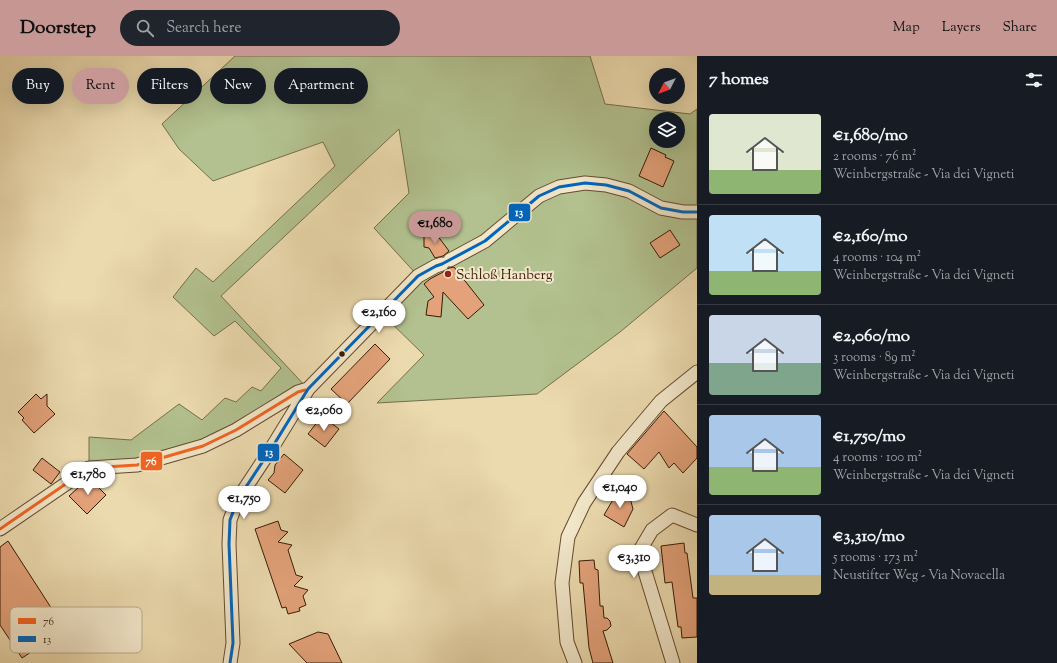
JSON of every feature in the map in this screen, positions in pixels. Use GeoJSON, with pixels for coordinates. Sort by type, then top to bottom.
{"type":"FeatureCollection","features":[{"type":"Feature","properties":{"kind":"street"},"geometry":{"type":"LineString","coordinates":[[230,663],[233,643],[228,544],[230,520],[238,499],[308,389],[418,276],[485,241],[539,196],[559,187],[586,183],[606,185],[628,190],[661,208],[683,212],[697,212]]}},
{"type":"Feature","properties":{"kind":"street"},"geometry":{"type":"LineString","coordinates":[[575,663],[567,642],[562,583],[568,537],[584,503],[618,452],[661,401],[697,372]]}},
{"type":"Feature","properties":{"kind":"street"},"geometry":{"type":"LineString","coordinates":[[0,529],[89,468],[137,465],[203,446],[236,430],[298,392],[308,389]]}},
{"type":"Feature","properties":{"kind":"street"},"geometry":{"type":"LineString","coordinates":[[673,663],[639,552],[652,530],[672,515],[697,525]]}},
{"type":"Feature","properties":{"kind":"green space"},"geometry":{"type":"Polygon","coordinates":[[[235,56],[590,56],[605,104],[673,112],[649,112],[649,148],[685,148],[685,113],[690,114],[697,109],[697,268],[620,332],[537,394],[377,403],[424,355],[381,313],[418,276],[374,228],[409,193],[399,129],[221,296],[308,389],[292,406],[273,407],[203,446],[89,468],[89,437],[131,440],[179,404],[202,420],[225,398],[236,402],[252,387],[261,391],[281,368],[235,321],[214,336],[173,297],[196,268],[213,282],[335,166],[323,142],[213,181],[179,149],[162,124],[183,104],[202,104],[202,87],[210,79],[210,104],[266,104],[266,68],[222,68],[235,56]]]}},
{"type":"Feature","properties":{"kind":"building"},"geometry":{"type":"Polygon","coordinates":[[[651,148],[666,155],[665,157],[674,161],[663,187],[639,176],[651,148]]]}},
{"type":"Feature","properties":{"kind":"building"},"geometry":{"type":"Polygon","coordinates":[[[670,230],[680,245],[660,258],[650,243],[670,230]]]}},
{"type":"Feature","properties":{"kind":"building"},"geometry":{"type":"Polygon","coordinates":[[[431,231],[440,239],[449,251],[443,256],[435,258],[429,248],[424,247],[424,236],[431,231]]]}},
{"type":"Feature","properties":{"kind":"building","name":"Schloß Hanberg"},"geometry":{"type":"Polygon","coordinates":[[[454,267],[484,305],[468,319],[443,292],[441,317],[426,315],[428,301],[434,297],[424,284],[449,268],[454,267]]]}},
{"type":"Feature","properties":{"kind":"building"},"geometry":{"type":"Polygon","coordinates":[[[375,344],[390,359],[347,404],[331,389],[375,344]]]}},
{"type":"Feature","properties":{"kind":"building"},"geometry":{"type":"Polygon","coordinates":[[[36,394],[41,399],[47,394],[47,406],[55,414],[34,433],[22,420],[24,418],[18,412],[36,394]]]}},
{"type":"Feature","properties":{"kind":"building"},"geometry":{"type":"Polygon","coordinates":[[[664,411],[697,447],[697,458],[683,473],[674,463],[669,468],[659,452],[644,469],[627,454],[664,411]]]}},
{"type":"Feature","properties":{"kind":"building"},"geometry":{"type":"Polygon","coordinates":[[[322,416],[339,429],[325,447],[308,434],[322,416]]]}},
{"type":"Feature","properties":{"kind":"building"},"geometry":{"type":"Polygon","coordinates":[[[284,454],[303,470],[285,493],[268,480],[274,473],[275,465],[284,454]]]}},
{"type":"Feature","properties":{"kind":"building"},"geometry":{"type":"Polygon","coordinates":[[[42,458],[60,472],[51,484],[33,470],[42,458]]]}},
{"type":"Feature","properties":{"kind":"building"},"geometry":{"type":"Polygon","coordinates":[[[89,478],[106,495],[87,514],[69,496],[89,478]]]}},
{"type":"Feature","properties":{"kind":"building"},"geometry":{"type":"Polygon","coordinates":[[[618,491],[630,498],[633,509],[624,527],[604,515],[618,491]]]}},
{"type":"Feature","properties":{"kind":"building"},"geometry":{"type":"Polygon","coordinates":[[[278,521],[281,530],[288,532],[278,542],[292,545],[288,550],[296,575],[303,577],[294,586],[308,590],[303,596],[306,605],[299,608],[300,611],[288,614],[286,607],[282,608],[255,529],[278,521]]]}},
{"type":"Feature","properties":{"kind":"building"},"geometry":{"type":"Polygon","coordinates":[[[8,541],[51,607],[10,607],[10,640],[0,625],[0,547],[8,541]]]}},
{"type":"Feature","properties":{"kind":"building"},"geometry":{"type":"Polygon","coordinates":[[[684,543],[685,553],[687,553],[693,598],[697,598],[697,637],[682,638],[681,627],[678,627],[672,582],[665,583],[661,546],[684,543]]]}},
{"type":"Feature","properties":{"kind":"building"},"geometry":{"type":"Polygon","coordinates":[[[594,560],[595,569],[598,570],[600,606],[603,606],[604,618],[607,618],[610,621],[611,626],[607,630],[603,631],[613,663],[593,663],[589,648],[583,583],[580,583],[579,561],[594,560]]]}},
{"type":"Feature","properties":{"kind":"building"},"geometry":{"type":"Polygon","coordinates":[[[318,632],[328,634],[342,663],[307,663],[289,644],[318,632]]]}},
{"type":"Feature","properties":{"kind":"building"},"geometry":{"type":"Polygon","coordinates":[[[19,653],[30,653],[22,658],[19,653]]]}},
{"type":"Feature","properties":{"kind":"transit line","name":"13"},"geometry":{"type":"LineString","coordinates":[[230,663],[233,643],[229,544],[230,520],[238,499],[308,389],[418,276],[485,241],[539,196],[559,187],[585,183],[606,185],[629,191],[661,208],[683,212],[697,212]]}},
{"type":"Feature","properties":{"kind":"transit line","name":"76"},"geometry":{"type":"LineString","coordinates":[[0,529],[89,468],[137,465],[203,446],[236,430],[298,392],[305,390]]}},
{"type":"Feature","properties":{"kind":"place","name":"Schloß Hanberg"},"geometry":{"type":"Point","coordinates":[448,274]}}]}
